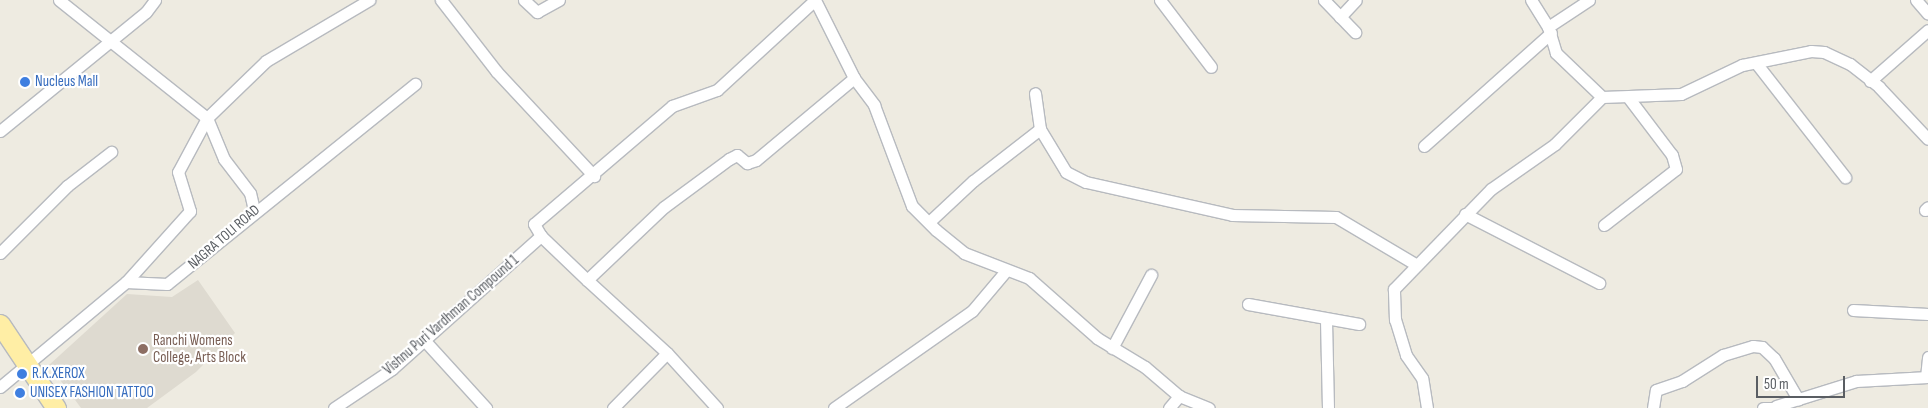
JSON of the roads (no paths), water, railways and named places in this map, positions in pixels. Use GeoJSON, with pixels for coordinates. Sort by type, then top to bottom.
{"type":"FeatureCollection","features":[{"type":"Feature","properties":{"kind":"main road"},"geometry":{"type":"LineString","coordinates":[[0,324],[56,408]]}},
{"type":"Feature","properties":{"kind":"street"},"geometry":{"type":"LineString","coordinates":[[60,0],[204,118],[224,159],[250,193],[254,210]]}},
{"type":"Feature","properties":{"kind":"street"},"geometry":{"type":"LineString","coordinates":[[0,131],[109,39],[146,12],[154,0]]}},
{"type":"Feature","properties":{"kind":"street"},"geometry":{"type":"LineString","coordinates":[[0,387],[126,282],[190,211],[178,172],[204,118],[266,61],[369,0]]}},
{"type":"Feature","properties":{"kind":"street"},"geometry":{"type":"LineString","coordinates":[[441,0],[496,71],[594,176]]}},
{"type":"Feature","properties":{"kind":"street"},"geometry":{"type":"LineString","coordinates":[[524,0],[537,12],[560,0]]}},
{"type":"Feature","properties":{"kind":"street"},"geometry":{"type":"LineString","coordinates":[[717,408],[667,353],[541,236],[534,224],[594,176],[672,106],[718,90],[815,0],[854,78],[874,105],[912,206],[964,253],[1005,272],[1016,271],[1028,278],[1112,348],[1145,367],[1179,396],[1209,408]]}},
{"type":"Feature","properties":{"kind":"street"},"geometry":{"type":"LineString","coordinates":[[1160,0],[1211,67]]}},
{"type":"Feature","properties":{"kind":"street"},"geometry":{"type":"LineString","coordinates":[[1324,0],[1355,32]]}},
{"type":"Feature","properties":{"kind":"street"},"geometry":{"type":"LineString","coordinates":[[1340,17],[1356,0]]}},
{"type":"Feature","properties":{"kind":"street"},"geometry":{"type":"LineString","coordinates":[[1531,0],[1549,30],[1556,53],[1602,97],[1681,94],[1756,62],[1824,52],[1870,81],[1928,139]]}},
{"type":"Feature","properties":{"kind":"street"},"geometry":{"type":"LineString","coordinates":[[1424,146],[1549,30],[1589,0]]}},
{"type":"Feature","properties":{"kind":"street"},"geometry":{"type":"LineString","coordinates":[[1916,0],[1928,14]]}},
{"type":"Feature","properties":{"kind":"street"},"geometry":{"type":"LineString","coordinates":[[1870,81],[1928,30]]}},
{"type":"Feature","properties":{"kind":"street"},"geometry":{"type":"LineString","coordinates":[[1756,62],[1845,177]]}},
{"type":"Feature","properties":{"kind":"street"},"geometry":{"type":"LineString","coordinates":[[587,280],[664,207],[729,158],[737,155],[747,164],[756,160],[854,78]]}},
{"type":"Feature","properties":{"kind":"street","name":"NAGRA TOLI ROAD"},"geometry":{"type":"LineString","coordinates":[[126,282],[167,284],[254,210],[415,84]]}},
{"type":"Feature","properties":{"kind":"street"},"geometry":{"type":"LineString","coordinates":[[1035,93],[1040,129],[1066,172],[1086,182],[1232,215],[1336,217],[1417,265]]}},
{"type":"Feature","properties":{"kind":"street"},"geometry":{"type":"LineString","coordinates":[[1427,408],[1426,390],[1402,343],[1393,306],[1394,289],[1464,214],[1491,189],[1561,138],[1602,97]]}},
{"type":"Feature","properties":{"kind":"street"},"geometry":{"type":"LineString","coordinates":[[1604,225],[1676,169],[1672,155],[1628,97]]}},
{"type":"Feature","properties":{"kind":"street"},"geometry":{"type":"LineString","coordinates":[[929,222],[956,195],[1040,129]]}},
{"type":"Feature","properties":{"kind":"street"},"geometry":{"type":"LineString","coordinates":[[0,253],[67,186],[111,152]]}},
{"type":"Feature","properties":{"kind":"street"},"geometry":{"type":"LineString","coordinates":[[1464,214],[1599,282]]}},
{"type":"Feature","properties":{"kind":"street","name":"Vishnu Puri Vardhman Compound 1"},"geometry":{"type":"LineString","coordinates":[[334,408],[425,341],[541,236]]}},
{"type":"Feature","properties":{"kind":"street"},"geometry":{"type":"LineString","coordinates":[[834,408],[972,311],[1005,272]]}},
{"type":"Feature","properties":{"kind":"street"},"geometry":{"type":"LineString","coordinates":[[1112,348],[1151,275]]}},
{"type":"Feature","properties":{"kind":"street"},"geometry":{"type":"LineString","coordinates":[[1248,304],[1326,320],[1359,324]]}},
{"type":"Feature","properties":{"kind":"street"},"geometry":{"type":"LineString","coordinates":[[1852,310],[1928,314]]}},
{"type":"Feature","properties":{"kind":"street"},"geometry":{"type":"LineString","coordinates":[[1326,320],[1328,408]]}},
{"type":"Feature","properties":{"kind":"street"},"geometry":{"type":"LineString","coordinates":[[425,341],[486,408]]}},
{"type":"Feature","properties":{"kind":"street"},"geometry":{"type":"LineString","coordinates":[[1653,408],[1656,390],[1682,381],[1733,350],[1758,346],[1776,362],[1798,399]]}},
{"type":"Feature","properties":{"kind":"street"},"geometry":{"type":"LineString","coordinates":[[613,408],[667,353]]}},
{"type":"Feature","properties":{"kind":"street"},"geometry":{"type":"LineString","coordinates":[[1763,408],[1777,407],[1856,381],[1927,377],[1928,358]]}},
{"type":"Feature","properties":{"kind":"street"},"geometry":{"type":"LineString","coordinates":[[1169,408],[1179,396]]}},
{"type":"Feature","properties":{"kind":"place","name":"Nucleus Mall"},"geometry":{"type":"Point","coordinates":[25,82]}},
{"type":"Feature","properties":{"kind":"place","name":"Ranchi Womens College, Arts Block"},"geometry":{"type":"Point","coordinates":[143,349]}},
{"type":"Feature","properties":{"kind":"place","name":"R.K.XEROX"},"geometry":{"type":"Point","coordinates":[22,374]}},
{"type":"Feature","properties":{"kind":"place","name":"UNISEX FASHION TATTOO"},"geometry":{"type":"Point","coordinates":[20,393]}}]}
